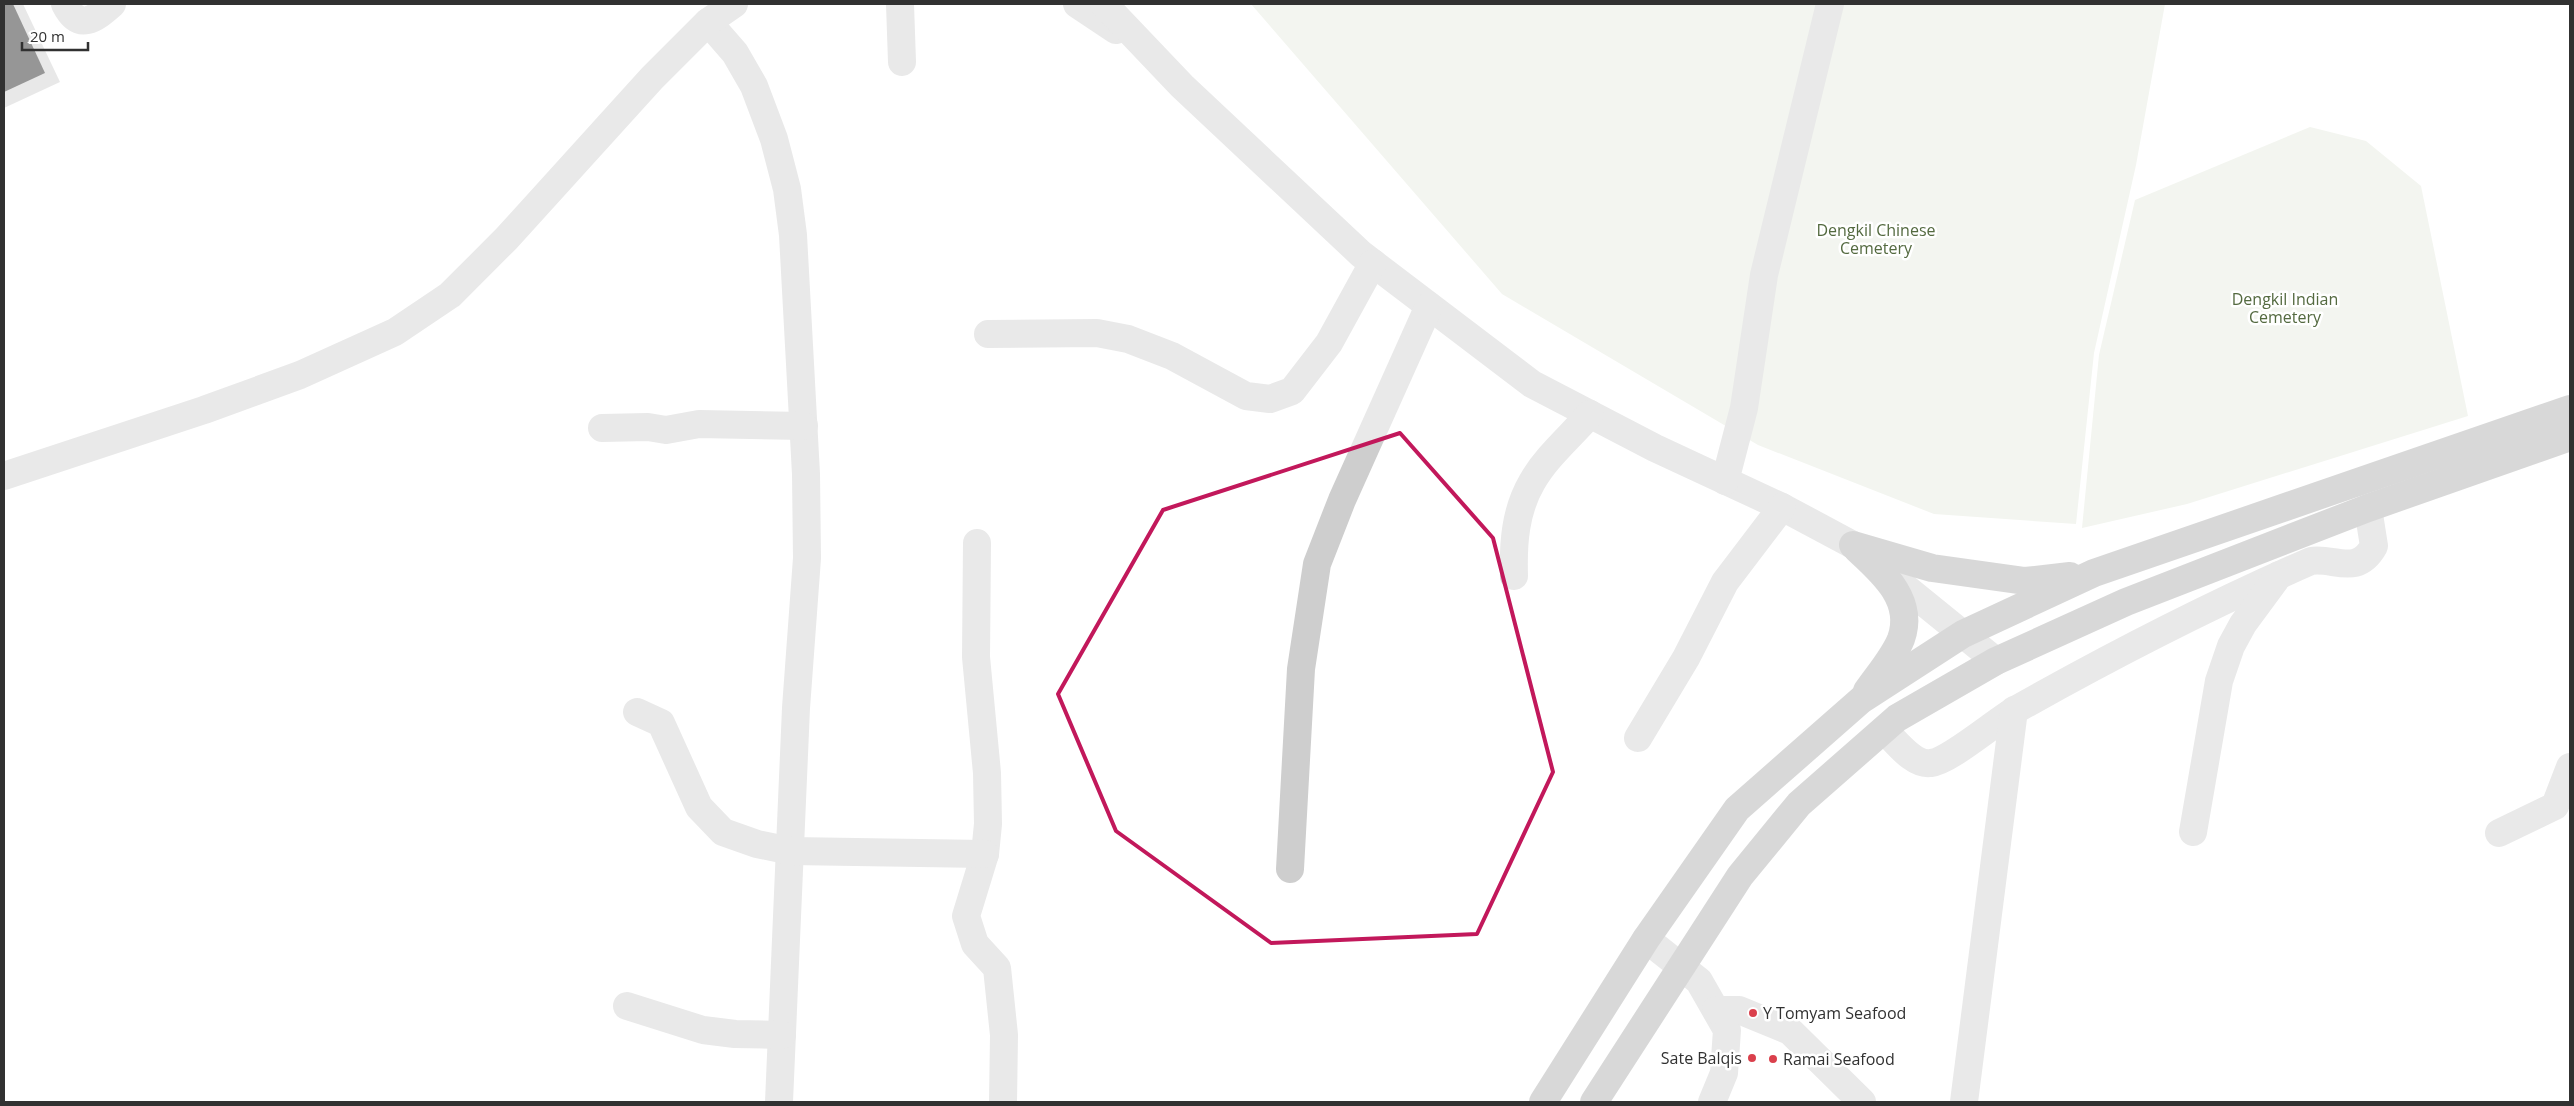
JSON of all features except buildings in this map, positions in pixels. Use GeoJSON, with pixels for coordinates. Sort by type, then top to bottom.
{"type":"FeatureCollection","features":[{"type":"Feature","properties":{"kind":"main road"},"geometry":{"type":"LineString","coordinates":[[1543,1102],[1646,939],[1738,809],[1861,700],[1963,634],[2094,573],[2570,409]]}},
{"type":"Feature","properties":{"kind":"main road"},"geometry":{"type":"LineString","coordinates":[[1594,1102],[1740,876],[1799,804],[1897,718],[1996,661],[2126,602],[2368,508],[2570,437]]}},
{"type":"Feature","properties":{"kind":"main road"},"geometry":{"type":"LineString","coordinates":[[1854,546],[1932,568],[2024,581],[2094,573]]}},
{"type":"Feature","properties":{"kind":"main road"},"geometry":{"type":"LineString","coordinates":[[1854,546],[1888,578],[1902,606],[1905,623],[1900,640],[1861,700]]}},
{"type":"Feature","properties":{"kind":"street"},"geometry":{"type":"LineString","coordinates":[[65,4],[69,12],[83,20],[94,19],[112,4]]}},
{"type":"Feature","properties":{"kind":"street"},"geometry":{"type":"LineString","coordinates":[[4,476],[222,404],[300,374],[395,332],[450,295],[506,239],[652,78],[708,22],[734,4]]}},
{"type":"Feature","properties":{"kind":"street"},"geometry":{"type":"LineString","coordinates":[[900,4],[902,62]]}},
{"type":"Feature","properties":{"kind":"street"},"geometry":{"type":"LineString","coordinates":[[1077,4],[1159,63]]}},
{"type":"Feature","properties":{"kind":"street"},"geometry":{"type":"LineString","coordinates":[[1104,4],[1159,63],[1372,263],[1532,384],[1655,448],[1782,507],[1854,546],[1996,661]]}},
{"type":"Feature","properties":{"kind":"street"},"geometry":{"type":"LineString","coordinates":[[1725,481],[1744,408],[1764,275],[1830,4]]}},
{"type":"Feature","properties":{"kind":"street"},"geometry":{"type":"LineString","coordinates":[[708,22],[735,53],[754,86],[774,139],[787,189],[793,235],[804,426],[807,558],[796,708],[779,1102]]}},
{"type":"Feature","properties":{"kind":"street"},"geometry":{"type":"LineString","coordinates":[[988,334],[1097,333],[1128,339],[1172,356],[1246,396],[1270,399],[1292,391],[1329,343],[1372,263]]}},
{"type":"Feature","properties":{"kind":"street"},"geometry":{"type":"LineString","coordinates":[[1290,869],[1301,669],[1317,564],[1342,500],[1429,306]]}},
{"type":"Feature","properties":{"kind":"street"},"geometry":{"type":"LineString","coordinates":[[1514,576],[1514,545],[1517,523],[1532,482],[1590,414]]}},
{"type":"Feature","properties":{"kind":"street"},"geometry":{"type":"LineString","coordinates":[[602,428],[648,426],[666,430],[699,424],[804,426]]}},
{"type":"Feature","properties":{"kind":"street"},"geometry":{"type":"LineString","coordinates":[[1638,738],[1686,658],[1725,582],[1782,507]]}},
{"type":"Feature","properties":{"kind":"street"},"geometry":{"type":"LineString","coordinates":[[1884,730],[1918,762],[1931,763],[1948,756],[2014,710],[2164,628],[2280,574],[2319,559],[2333,564],[2350,564],[2364,558],[2371,552],[2374,546],[2368,508]]}},
{"type":"Feature","properties":{"kind":"street"},"geometry":{"type":"LineString","coordinates":[[2319,559],[2318,552],[2330,524]]}},
{"type":"Feature","properties":{"kind":"street"},"geometry":{"type":"LineString","coordinates":[[977,542],[976,657],[987,773],[988,824],[985,854],[966,916],[976,944],[997,968],[1004,1035],[1003,1102]]}},
{"type":"Feature","properties":{"kind":"street"},"geometry":{"type":"LineString","coordinates":[[2193,832],[2219,681],[2231,646],[2243,624],[2280,574]]}},
{"type":"Feature","properties":{"kind":"street"},"geometry":{"type":"LineString","coordinates":[[1964,1102],[2014,710]]}},
{"type":"Feature","properties":{"kind":"street"},"geometry":{"type":"LineString","coordinates":[[637,712],[661,723],[699,807],[723,832],[757,844],[791,851],[985,854]]}},
{"type":"Feature","properties":{"kind":"street"},"geometry":{"type":"LineString","coordinates":[[2499,833],[2555,806],[2570,768]]}},
{"type":"Feature","properties":{"kind":"street"},"geometry":{"type":"LineString","coordinates":[[1646,939],[1699,981],[1727,1030],[1724,1073],[1712,1102]]}},
{"type":"Feature","properties":{"kind":"street"},"geometry":{"type":"LineString","coordinates":[[628,1006],[704,1030],[735,1034],[782,1035]]}},
{"type":"Feature","properties":{"kind":"street"},"geometry":{"type":"LineString","coordinates":[[1716,1010],[1739,1010],[1790,1031],[1862,1102]]}},
{"type":"Feature","properties":{"kind":"highlighted area"},"geometry":{"type":"Polygon","coordinates":[[[1400,433],[1493,538],[1553,772],[1477,934],[1271,943],[1116,831],[1058,694],[1163,510],[1400,433]]]}},
{"type":"Feature","properties":{"kind":"green space","name":"Dengkil Chinese Cemetery"},"geometry":{"type":"Polygon","coordinates":[[[1251,4],[2165,4],[2136,165],[2094,353],[2076,524],[1934,514],[1758,445],[1502,294],[1251,4]]]}},
{"type":"Feature","properties":{"kind":"green space","name":"Dengkil Indian Cemetery"},"geometry":{"type":"Polygon","coordinates":[[[2310,127],[2366,141],[2421,186],[2468,416],[2187,504],[2082,528],[2099,355],[2135,200],[2310,127]]]}},
{"type":"Feature","properties":{"kind":"place","name":"Y Tomyam Seafood"},"geometry":{"type":"Point","coordinates":[1753,1013]}},
{"type":"Feature","properties":{"kind":"place","name":"Sate Balqis"},"geometry":{"type":"Point","coordinates":[1752,1058]}},
{"type":"Feature","properties":{"kind":"place","name":"Ramai Seafood"},"geometry":{"type":"Point","coordinates":[1773,1059]}}]}
